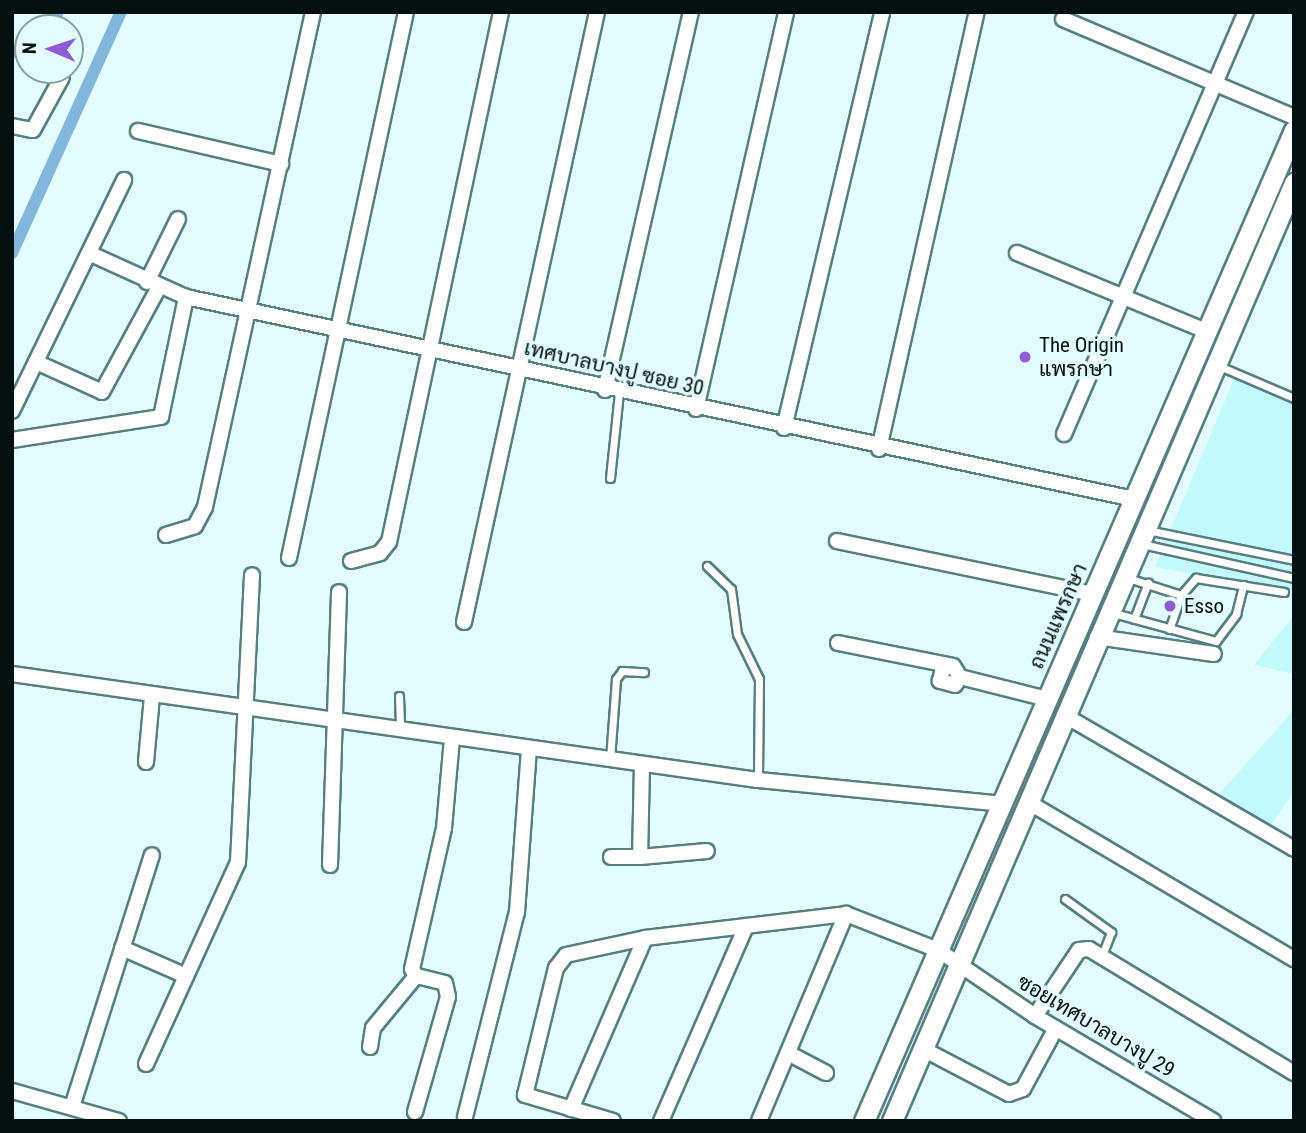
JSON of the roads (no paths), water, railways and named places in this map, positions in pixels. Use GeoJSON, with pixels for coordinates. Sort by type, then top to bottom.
{"type":"FeatureCollection","features":[{"type":"Feature","properties":{"kind":"main road","name":"ถนนแพรกษา"},"geometry":{"type":"LineString","coordinates":[[864,1121],[1294,130]]}},
{"type":"Feature","properties":{"kind":"main road","name":"ถนนแพรกษา"},"geometry":{"type":"LineString","coordinates":[[892,1121],[1108,611],[1215,365],[1289,204]]}},
{"type":"Feature","properties":{"kind":"street"},"geometry":{"type":"LineString","coordinates":[[166,535],[195,526],[205,507],[252,309],[313,12]]}},
{"type":"Feature","properties":{"kind":"street"},"geometry":{"type":"LineString","coordinates":[[289,558],[406,12]]}},
{"type":"Feature","properties":{"kind":"street"},"geometry":{"type":"LineString","coordinates":[[351,561],[380,553],[389,542],[427,348],[500,12]]}},
{"type":"Feature","properties":{"kind":"street"},"geometry":{"type":"LineString","coordinates":[[464,622],[517,366],[597,12]]}},
{"type":"Feature","properties":{"kind":"street"},"geometry":{"type":"LineString","coordinates":[[612,392],[691,12]]}},
{"type":"Feature","properties":{"kind":"street"},"geometry":{"type":"LineString","coordinates":[[696,410],[786,12]]}},
{"type":"Feature","properties":{"kind":"street"},"geometry":{"type":"LineString","coordinates":[[784,428],[882,12]]}},
{"type":"Feature","properties":{"kind":"street"},"geometry":{"type":"LineString","coordinates":[[879,449],[977,12]]}},
{"type":"Feature","properties":{"kind":"street"},"geometry":{"type":"LineString","coordinates":[[1064,434],[1121,297],[1247,12]]}},
{"type":"Feature","properties":{"kind":"street"},"geometry":{"type":"LineString","coordinates":[[1063,19],[1294,117]]}},
{"type":"Feature","properties":{"kind":"street"},"geometry":{"type":"LineString","coordinates":[[12,126],[33,130],[58,84]]}},
{"type":"Feature","properties":{"kind":"street"},"geometry":{"type":"LineString","coordinates":[[138,131],[281,164]]}},
{"type":"Feature","properties":{"kind":"street"},"geometry":{"type":"LineString","coordinates":[[12,411],[91,254],[124,180]]}},
{"type":"Feature","properties":{"kind":"street"},"geometry":{"type":"LineString","coordinates":[[36,362],[102,391],[153,284],[178,219]]}},
{"type":"Feature","properties":{"kind":"street"},"geometry":{"type":"LineString","coordinates":[[1017,253],[1206,331]]}},
{"type":"Feature","properties":{"kind":"street","name":"เทศบาลบางปู ซอย 30"},"geometry":{"type":"LineString","coordinates":[[91,254],[187,297],[517,366],[612,392],[696,410],[1134,499]]}},
{"type":"Feature","properties":{"kind":"street"},"geometry":{"type":"LineString","coordinates":[[12,440],[161,417],[187,297]]}},
{"type":"Feature","properties":{"kind":"street"},"geometry":{"type":"LineString","coordinates":[[837,541],[1093,594]]}},
{"type":"Feature","properties":{"kind":"street"},"geometry":{"type":"LineString","coordinates":[[146,1064],[237,862],[249,708],[252,575]]}},
{"type":"Feature","properties":{"kind":"street"},"geometry":{"type":"LineString","coordinates":[[330,865],[339,722],[339,592]]}},
{"type":"Feature","properties":{"kind":"street"},"geometry":{"type":"LineString","coordinates":[[1097,637],[1214,654]]}},
{"type":"Feature","properties":{"kind":"street"},"geometry":{"type":"LineString","coordinates":[[838,643],[943,668],[956,667],[960,677],[1046,699]]}},
{"type":"Feature","properties":{"kind":"street"},"geometry":{"type":"LineString","coordinates":[[12,674],[529,750],[758,780],[1002,804]]}},
{"type":"Feature","properties":{"kind":"street"},"geometry":{"type":"LineString","coordinates":[[146,762],[152,696]]}},
{"type":"Feature","properties":{"kind":"street"},"geometry":{"type":"LineString","coordinates":[[1064,715],[1294,849]]}},
{"type":"Feature","properties":{"kind":"street"},"geometry":{"type":"LineString","coordinates":[[370,1047],[373,1028],[416,976],[444,828],[452,738]]}},
{"type":"Feature","properties":{"kind":"street"},"geometry":{"type":"LineString","coordinates":[[465,1117],[517,912],[529,750]]}},
{"type":"Feature","properties":{"kind":"street"},"geometry":{"type":"LineString","coordinates":[[640,857],[642,764]]}},
{"type":"Feature","properties":{"kind":"street"},"geometry":{"type":"LineString","coordinates":[[1028,802],[1294,959]]}},
{"type":"Feature","properties":{"kind":"street"},"geometry":{"type":"LineString","coordinates":[[611,857],[707,852]]}},
{"type":"Feature","properties":{"kind":"street"},"geometry":{"type":"LineString","coordinates":[[72,1107],[152,855]]}},
{"type":"Feature","properties":{"kind":"street"},"geometry":{"type":"LineString","coordinates":[[613,1121],[529,1098],[524,1089],[556,968],[576,949],[846,914],[759,1121]]}},
{"type":"Feature","properties":{"kind":"street","name":"ซอยเทศบาลบางปู 29"},"geometry":{"type":"LineString","coordinates":[[846,914],[938,950],[1035,1016],[1213,1121]]}},
{"type":"Feature","properties":{"kind":"street"},"geometry":{"type":"LineString","coordinates":[[661,1121],[747,926]]}},
{"type":"Feature","properties":{"kind":"street"},"geometry":{"type":"LineString","coordinates":[[571,1109],[645,938]]}},
{"type":"Feature","properties":{"kind":"street"},"geometry":{"type":"LineString","coordinates":[[122,948],[186,976]]}},
{"type":"Feature","properties":{"kind":"street"},"geometry":{"type":"LineString","coordinates":[[1035,1016],[1079,950],[1101,956],[1294,1073]]}},
{"type":"Feature","properties":{"kind":"street"},"geometry":{"type":"LineString","coordinates":[[415,1112],[448,989],[416,976]]}},
{"type":"Feature","properties":{"kind":"street"},"geometry":{"type":"LineString","coordinates":[[923,1049],[1009,1094],[1023,1089],[1056,1028]]}},
{"type":"Feature","properties":{"kind":"street"},"geometry":{"type":"LineString","coordinates":[[788,1053],[826,1073]]}},
{"type":"Feature","properties":{"kind":"street"},"geometry":{"type":"LineString","coordinates":[[12,1091],[118,1121]]}},
{"type":"Feature","properties":{"kind":"lane"},"geometry":{"type":"LineString","coordinates":[[1215,365],[1294,398]]}},
{"type":"Feature","properties":{"kind":"lane"},"geometry":{"type":"LineString","coordinates":[[610,478],[612,392]]}},
{"type":"Feature","properties":{"kind":"lane"},"geometry":{"type":"LineString","coordinates":[[1141,536],[1294,561]]}},
{"type":"Feature","properties":{"kind":"lane"},"geometry":{"type":"LineString","coordinates":[[1141,536],[1294,578]]}},
{"type":"Feature","properties":{"kind":"lane"},"geometry":{"type":"LineString","coordinates":[[707,566],[731,589],[737,634],[759,679],[758,780]]}},
{"type":"Feature","properties":{"kind":"lane"},"geometry":{"type":"LineString","coordinates":[[1124,576],[1181,595]]}},
{"type":"Feature","properties":{"kind":"lane"},"geometry":{"type":"LineString","coordinates":[[1169,629],[1181,595],[1196,578],[1284,592]]}},
{"type":"Feature","properties":{"kind":"lane"},"geometry":{"type":"LineString","coordinates":[[1134,619],[1148,583]]}},
{"type":"Feature","properties":{"kind":"lane"},"geometry":{"type":"LineString","coordinates":[[1108,611],[1169,629],[1220,640],[1243,585]]}},
{"type":"Feature","properties":{"kind":"lane"},"geometry":{"type":"LineString","coordinates":[[610,760],[616,679],[622,671],[644,672]]}},
{"type":"Feature","properties":{"kind":"lane"},"geometry":{"type":"LineString","coordinates":[[399,696],[400,730]]}},
{"type":"Feature","properties":{"kind":"lane"},"geometry":{"type":"LineString","coordinates":[[1065,899],[1111,932],[1101,956]]}},
{"type":"Feature","properties":{"kind":"waterway"},"geometry":{"type":"LineString","coordinates":[[12,253],[121,12]]}},
{"type":"Feature","properties":{"kind":"place","name":"The Origin แพรกษา"},"geometry":{"type":"Point","coordinates":[1025,357]}},
{"type":"Feature","properties":{"kind":"place","name":"Esso"},"geometry":{"type":"Point","coordinates":[1170,606]}}]}
